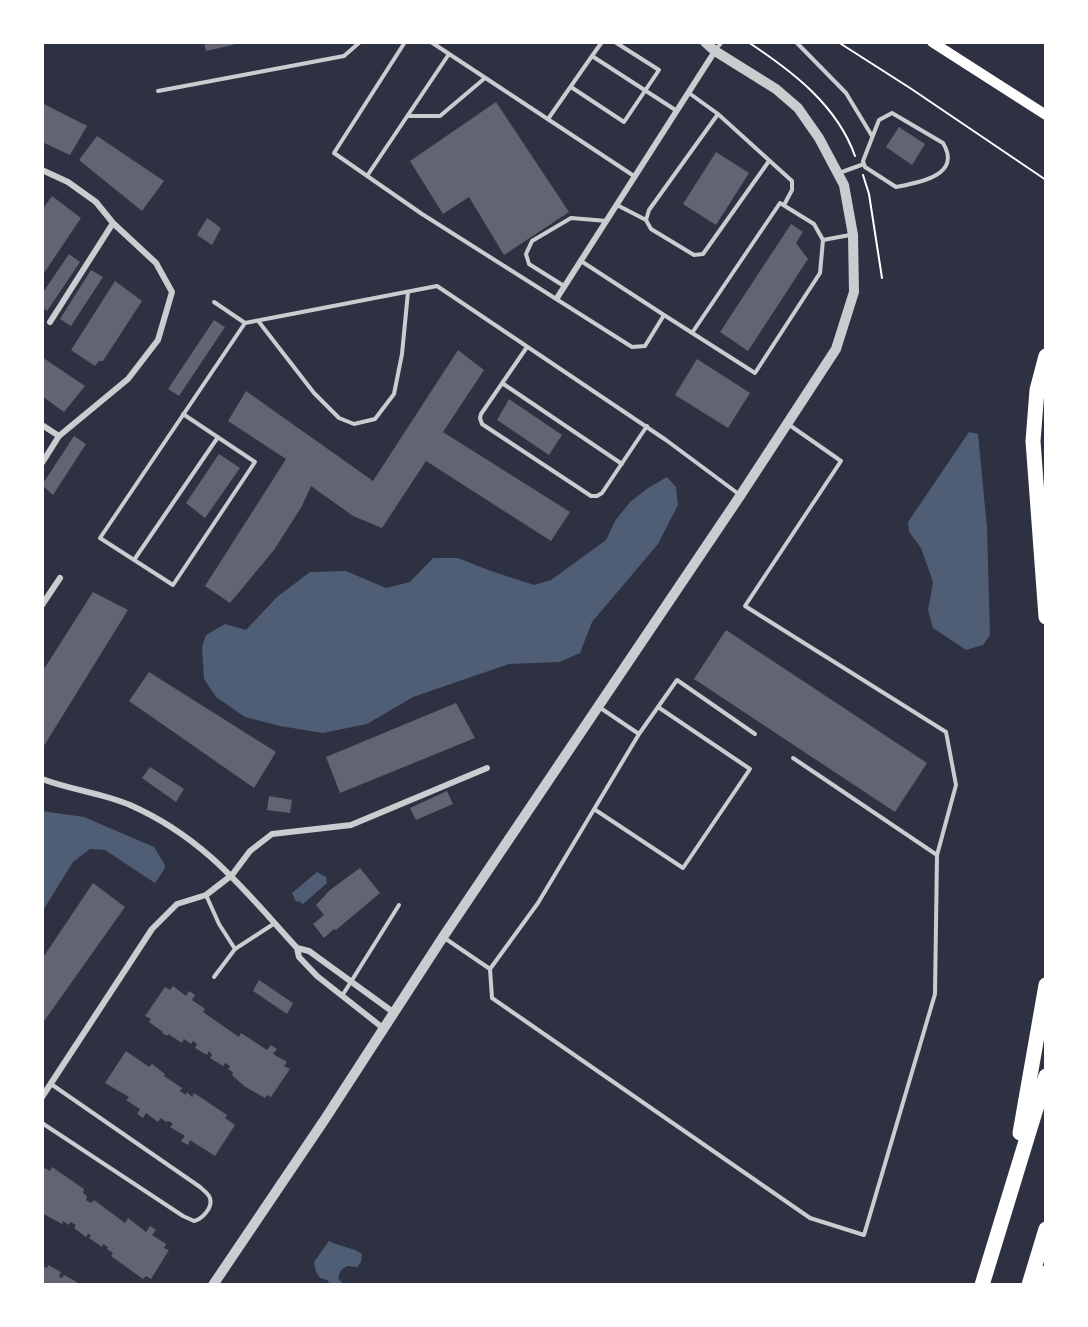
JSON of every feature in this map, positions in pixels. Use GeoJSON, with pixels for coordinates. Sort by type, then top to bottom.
{"type":"FeatureCollection","features":[{"type":"Feature","properties":{"kind":"highway"},"geometry":{"type":"LineString","coordinates":[[1046,356],[1037,390],[1033,441],[1046,617]]}},
{"type":"Feature","properties":{"kind":"highway"},"geometry":{"type":"LineString","coordinates":[[1010,1194],[1046,985]]}},
{"type":"Feature","properties":{"kind":"highway"},"geometry":{"type":"LineString","coordinates":[[982,1285],[1046,1076]]}},
{"type":"Feature","properties":{"kind":"highway"},"geometry":{"type":"LineString","coordinates":[[1029,1285],[1046,1229]]}},
{"type":"Feature","properties":{"kind":"highway"},"geometry":{"type":"LineString","coordinates":[[1041,1285],[1046,1273]]}},
{"type":"Feature","properties":{"kind":"main road"},"geometry":{"type":"LineString","coordinates":[[932,42],[1046,115]]}},
{"type":"Feature","properties":{"kind":"street"},"geometry":{"type":"LineString","coordinates":[[213,1285],[836,349],[855,292],[853,235],[844,185],[819,138],[798,108],[718,46],[705,42]]}},
{"type":"Feature","properties":{"kind":"street"},"geometry":{"type":"LineString","coordinates":[[557,298],[718,46]]}},
{"type":"Feature","properties":{"kind":"street"},"geometry":{"type":"LineString","coordinates":[[42,170],[68,182],[96,202],[113,223],[156,263],[172,292],[158,340],[128,379],[59,436],[42,463]]}},
{"type":"Feature","properties":{"kind":"street"},"geometry":{"type":"LineString","coordinates":[[50,322],[113,223]]}},
{"type":"Feature","properties":{"kind":"street"},"geometry":{"type":"LineString","coordinates":[[42,425],[59,436]]}},
{"type":"Feature","properties":{"kind":"street"},"geometry":{"type":"LineString","coordinates":[[42,605],[60,578]]}},
{"type":"Feature","properties":{"kind":"street"},"geometry":{"type":"LineString","coordinates":[[42,1097],[152,929],[177,904],[206,895],[232,875],[250,851],[272,834],[351,825],[488,768]]}},
{"type":"Feature","properties":{"kind":"street"},"geometry":{"type":"LineString","coordinates":[[42,779],[89,791],[129,805],[162,821],[198,844],[232,875],[275,923],[297,948],[299,957],[382,1028]]}},
{"type":"Feature","properties":{"kind":"street"},"geometry":{"type":"LineString","coordinates":[[297,948],[309,951],[393,1012]]}},
{"type":"Feature","properties":{"kind":"lane"},"geometry":{"type":"LineString","coordinates":[[158,91],[344,56],[360,42]]}},
{"type":"Feature","properties":{"kind":"lane"},"geometry":{"type":"LineString","coordinates":[[405,42],[334,153],[422,214],[632,347],[645,346],[664,315]]}},
{"type":"Feature","properties":{"kind":"lane"},"geometry":{"type":"LineString","coordinates":[[431,42],[635,177]]}},
{"type":"Feature","properties":{"kind":"lane"},"geometry":{"type":"LineString","coordinates":[[548,119],[602,42]]}},
{"type":"Feature","properties":{"kind":"lane"},"geometry":{"type":"LineString","coordinates":[[571,87],[624,122],[658,70],[615,42]]}},
{"type":"Feature","properties":{"kind":"lane"},"geometry":{"type":"LineString","coordinates":[[796,42],[846,93],[873,137]]}},
{"type":"Feature","properties":{"kind":"lane"},"geometry":{"type":"LineString","coordinates":[[367,176],[449,54]]}},
{"type":"Feature","properties":{"kind":"lane"},"geometry":{"type":"LineString","coordinates":[[592,56],[677,111]]}},
{"type":"Feature","properties":{"kind":"lane"},"geometry":{"type":"LineString","coordinates":[[408,116],[440,116],[485,78]]}},
{"type":"Feature","properties":{"kind":"lane"},"geometry":{"type":"LineString","coordinates":[[689,92],[718,114],[792,181],[792,190],[784,205]]}},
{"type":"Feature","properties":{"kind":"lane"},"geometry":{"type":"LineString","coordinates":[[892,113],[944,143],[948,151],[947,161],[941,172],[930,180],[896,187],[865,167],[864,164],[863,161],[879,120],[892,113]]}},
{"type":"Feature","properties":{"kind":"lane"},"geometry":{"type":"LineString","coordinates":[[646,220],[649,210],[718,114]]}},
{"type":"Feature","properties":{"kind":"lane"},"geometry":{"type":"LineString","coordinates":[[617,205],[646,220],[651,229],[694,255],[703,254],[770,161]]}},
{"type":"Feature","properties":{"kind":"lane"},"geometry":{"type":"LineString","coordinates":[[838,173],[864,164]]}},
{"type":"Feature","properties":{"kind":"lane"},"geometry":{"type":"LineString","coordinates":[[581,261],[664,315],[754,373],[820,273],[823,240],[814,224],[780,203],[692,333]]}},
{"type":"Feature","properties":{"kind":"lane"},"geometry":{"type":"LineString","coordinates":[[565,287],[530,264],[526,254],[532,241],[571,218],[607,221]]}},
{"type":"Feature","properties":{"kind":"lane"},"geometry":{"type":"LineString","coordinates":[[823,240],[853,235]]}},
{"type":"Feature","properties":{"kind":"lane"},"geometry":{"type":"LineString","coordinates":[[214,303],[245,323],[259,322],[437,286],[647,426],[740,496]]}},
{"type":"Feature","properties":{"kind":"lane"},"geometry":{"type":"LineString","coordinates":[[259,322],[314,393],[339,418],[354,424],[375,419],[394,394],[402,354],[408,292]]}},
{"type":"Feature","properties":{"kind":"lane"},"geometry":{"type":"LineString","coordinates":[[183,414],[255,462],[173,585],[100,538],[183,414],[245,323]]}},
{"type":"Feature","properties":{"kind":"lane"},"geometry":{"type":"LineString","coordinates":[[527,347],[481,414],[482,424],[591,496],[602,493],[647,426]]}},
{"type":"Feature","properties":{"kind":"lane"},"geometry":{"type":"LineString","coordinates":[[502,383],[622,464]]}},
{"type":"Feature","properties":{"kind":"lane"},"geometry":{"type":"LineString","coordinates":[[755,734],[677,680],[639,734],[538,903],[490,969],[492,998],[810,1218],[864,1235],[935,994],[937,855],[956,785],[946,732],[745,606],[841,461],[787,423]]}},
{"type":"Feature","properties":{"kind":"lane"},"geometry":{"type":"LineString","coordinates":[[134,560],[218,437]]}},
{"type":"Feature","properties":{"kind":"lane"},"geometry":{"type":"LineString","coordinates":[[599,707],[639,734]]}},
{"type":"Feature","properties":{"kind":"lane"},"geometry":{"type":"LineString","coordinates":[[594,809],[683,868],[750,769],[658,707]]}},
{"type":"Feature","properties":{"kind":"lane"},"geometry":{"type":"LineString","coordinates":[[793,758],[937,855]]}},
{"type":"Feature","properties":{"kind":"lane"},"geometry":{"type":"LineString","coordinates":[[206,895],[219,924],[235,949]]}},
{"type":"Feature","properties":{"kind":"lane"},"geometry":{"type":"LineString","coordinates":[[342,996],[399,905]]}},
{"type":"Feature","properties":{"kind":"lane"},"geometry":{"type":"LineString","coordinates":[[214,977],[235,949],[275,923]]}},
{"type":"Feature","properties":{"kind":"lane"},"geometry":{"type":"LineString","coordinates":[[443,937],[490,969]]}},
{"type":"Feature","properties":{"kind":"lane"},"geometry":{"type":"LineString","coordinates":[[42,1123],[183,1216],[194,1221],[201,1219],[206,1212],[211,1202],[209,1196],[200,1187],[51,1084]]}},
{"type":"Feature","properties":{"kind":"path"},"geometry":{"type":"LineString","coordinates":[[838,42],[1046,180]]}},
{"type":"Feature","properties":{"kind":"water"},"geometry":{"type":"Polygon","coordinates":[[[969,432],[978,434],[987,528],[990,635],[983,645],[966,650],[933,628],[928,610],[933,582],[921,548],[909,532],[908,522],[969,432]]]}},
{"type":"Feature","properties":{"kind":"water"},"geometry":{"type":"Polygon","coordinates":[[[667,477],[676,487],[678,505],[658,544],[592,622],[580,653],[559,662],[509,664],[413,697],[367,724],[323,733],[245,717],[216,697],[204,679],[202,647],[206,635],[225,624],[246,630],[277,597],[310,572],[346,571],[386,588],[410,582],[433,558],[458,558],[534,585],[551,580],[606,540],[615,521],[630,502],[667,477]]]}},
{"type":"Feature","properties":{"kind":"water"},"geometry":{"type":"Polygon","coordinates":[[[42,811],[84,817],[154,847],[165,865],[164,870],[155,883],[105,850],[90,849],[73,862],[42,912],[42,811]]]}},
{"type":"Feature","properties":{"kind":"water"},"geometry":{"type":"Polygon","coordinates":[[[317,872],[326,877],[327,883],[303,904],[296,902],[292,893],[317,872]]]}},
{"type":"Feature","properties":{"kind":"water"},"geometry":{"type":"Polygon","coordinates":[[[329,1241],[362,1254],[361,1262],[357,1267],[347,1266],[341,1270],[338,1278],[344,1285],[331,1285],[316,1272],[314,1262],[329,1241]]]}},
{"type":"Feature","properties":{"kind":"building"},"geometry":{"type":"Polygon","coordinates":[[[204,42],[241,42],[241,43],[206,51],[204,42]]]}},
{"type":"Feature","properties":{"kind":"building"},"geometry":{"type":"Polygon","coordinates":[[[496,102],[569,212],[504,255],[469,197],[443,214],[410,161],[496,102]]]}},
{"type":"Feature","properties":{"kind":"building"},"geometry":{"type":"Polygon","coordinates":[[[42,103],[87,126],[70,155],[42,142],[42,103]]]}},
{"type":"Feature","properties":{"kind":"building"},"geometry":{"type":"Polygon","coordinates":[[[899,127],[925,144],[912,165],[886,147],[899,127]]]}},
{"type":"Feature","properties":{"kind":"building"},"geometry":{"type":"Polygon","coordinates":[[[97,136],[164,181],[142,211],[79,160],[97,136]]]}},
{"type":"Feature","properties":{"kind":"building"},"geometry":{"type":"Polygon","coordinates":[[[716,152],[749,173],[716,225],[683,204],[716,152]]]}},
{"type":"Feature","properties":{"kind":"building"},"geometry":{"type":"Polygon","coordinates":[[[52,196],[81,218],[42,276],[42,210],[52,196]]]}},
{"type":"Feature","properties":{"kind":"building"},"geometry":{"type":"Polygon","coordinates":[[[207,218],[221,228],[212,245],[197,235],[207,218]]]}},
{"type":"Feature","properties":{"kind":"building"},"geometry":{"type":"Polygon","coordinates":[[[791,224],[803,232],[796,243],[808,259],[748,351],[720,332],[791,224]]]}},
{"type":"Feature","properties":{"kind":"building"},"geometry":{"type":"Polygon","coordinates":[[[69,254],[80,262],[47,311],[42,307],[42,294],[69,254]]]}},
{"type":"Feature","properties":{"kind":"building"},"geometry":{"type":"Polygon","coordinates":[[[91,270],[103,277],[71,326],[60,319],[91,270]]]}},
{"type":"Feature","properties":{"kind":"building"},"geometry":{"type":"Polygon","coordinates":[[[115,281],[142,301],[103,361],[99,361],[95,366],[71,350],[115,281]]]}},
{"type":"Feature","properties":{"kind":"building"},"geometry":{"type":"Polygon","coordinates":[[[214,320],[225,327],[179,396],[168,389],[214,320]]]}},
{"type":"Feature","properties":{"kind":"building"},"geometry":{"type":"Polygon","coordinates":[[[458,350],[484,370],[443,432],[570,512],[551,541],[426,461],[382,528],[353,516],[311,486],[302,506],[274,550],[230,603],[205,586],[286,459],[228,421],[246,391],[373,481],[458,350]]]}},
{"type":"Feature","properties":{"kind":"building"},"geometry":{"type":"Polygon","coordinates":[[[42,357],[85,386],[64,412],[42,396],[42,357]]]}},
{"type":"Feature","properties":{"kind":"building"},"geometry":{"type":"Polygon","coordinates":[[[697,359],[750,393],[728,428],[675,395],[697,359]]]}},
{"type":"Feature","properties":{"kind":"building"},"geometry":{"type":"Polygon","coordinates":[[[509,399],[562,435],[549,455],[497,420],[509,399]]]}},
{"type":"Feature","properties":{"kind":"building"},"geometry":{"type":"Polygon","coordinates":[[[74,436],[86,444],[53,495],[42,485],[74,436]]]}},
{"type":"Feature","properties":{"kind":"building"},"geometry":{"type":"Polygon","coordinates":[[[219,454],[240,468],[205,518],[186,503],[219,454]]]}},
{"type":"Feature","properties":{"kind":"building"},"geometry":{"type":"Polygon","coordinates":[[[93,592],[128,610],[42,749],[42,672],[93,592]]]}},
{"type":"Feature","properties":{"kind":"building"},"geometry":{"type":"Polygon","coordinates":[[[726,630],[927,763],[895,812],[694,679],[726,630]]]}},
{"type":"Feature","properties":{"kind":"building"},"geometry":{"type":"Polygon","coordinates":[[[149,672],[276,752],[254,788],[129,701],[149,672]]]}},
{"type":"Feature","properties":{"kind":"building"},"geometry":{"type":"Polygon","coordinates":[[[456,703],[475,738],[340,793],[326,757],[456,703]]]}},
{"type":"Feature","properties":{"kind":"building"},"geometry":{"type":"Polygon","coordinates":[[[150,767],[184,789],[176,802],[142,778],[150,767]]]}},
{"type":"Feature","properties":{"kind":"building"},"geometry":{"type":"Polygon","coordinates":[[[447,791],[453,804],[416,820],[410,808],[447,791]]]}},
{"type":"Feature","properties":{"kind":"building"},"geometry":{"type":"Polygon","coordinates":[[[269,796],[292,800],[290,813],[267,810],[269,796]]]}},
{"type":"Feature","properties":{"kind":"building"},"geometry":{"type":"Polygon","coordinates":[[[360,868],[380,893],[324,938],[313,924],[324,915],[316,905],[330,890],[360,868]]]}},
{"type":"Feature","properties":{"kind":"building"},"geometry":{"type":"Polygon","coordinates":[[[93,883],[125,907],[42,1024],[42,959],[93,883]]]}},
{"type":"Feature","properties":{"kind":"building"},"geometry":{"type":"Polygon","coordinates":[[[259,980],[293,1003],[287,1014],[253,991],[259,980]]]}},
{"type":"Feature","properties":{"kind":"building"},"geometry":{"type":"Polygon","coordinates":[[[173,986],[186,996],[189,991],[195,995],[192,1000],[205,1009],[203,1012],[239,1037],[241,1033],[267,1050],[271,1045],[277,1049],[273,1054],[287,1062],[284,1066],[290,1069],[271,1097],[267,1095],[265,1098],[244,1086],[232,1075],[233,1072],[228,1069],[230,1066],[225,1063],[223,1066],[210,1058],[212,1055],[209,1051],[207,1055],[195,1048],[197,1044],[193,1041],[191,1044],[184,1039],[182,1043],[162,1033],[149,1022],[151,1019],[145,1016],[165,987],[170,990],[173,986]]]}},
{"type":"Feature","properties":{"kind":"building"},"geometry":{"type":"Polygon","coordinates":[[[126,1051],[149,1067],[152,1064],[165,1074],[164,1076],[182,1088],[180,1091],[186,1095],[187,1092],[192,1097],[194,1093],[227,1115],[225,1118],[235,1125],[215,1156],[190,1140],[188,1145],[181,1141],[185,1136],[170,1127],[173,1124],[169,1121],[166,1122],[161,1118],[158,1122],[146,1113],[143,1118],[137,1114],[140,1109],[126,1100],[129,1097],[105,1083],[126,1051]]]}},
{"type":"Feature","properties":{"kind":"building"},"geometry":{"type":"Polygon","coordinates":[[[52,1167],[84,1189],[86,1200],[91,1203],[94,1200],[125,1223],[128,1218],[146,1232],[150,1226],[156,1230],[152,1235],[166,1244],[164,1248],[169,1250],[151,1279],[146,1276],[143,1279],[111,1256],[113,1253],[107,1249],[108,1247],[103,1244],[102,1247],[89,1238],[91,1235],[88,1234],[86,1237],[74,1228],[76,1225],[70,1222],[69,1225],[63,1221],[62,1224],[42,1213],[42,1172],[45,1168],[50,1171],[52,1167]]]}},
{"type":"Feature","properties":{"kind":"building"},"geometry":{"type":"Polygon","coordinates":[[[48,1265],[61,1272],[59,1277],[62,1278],[64,1275],[77,1282],[75,1285],[42,1285],[42,1266],[47,1268],[48,1265]]]}}]}
